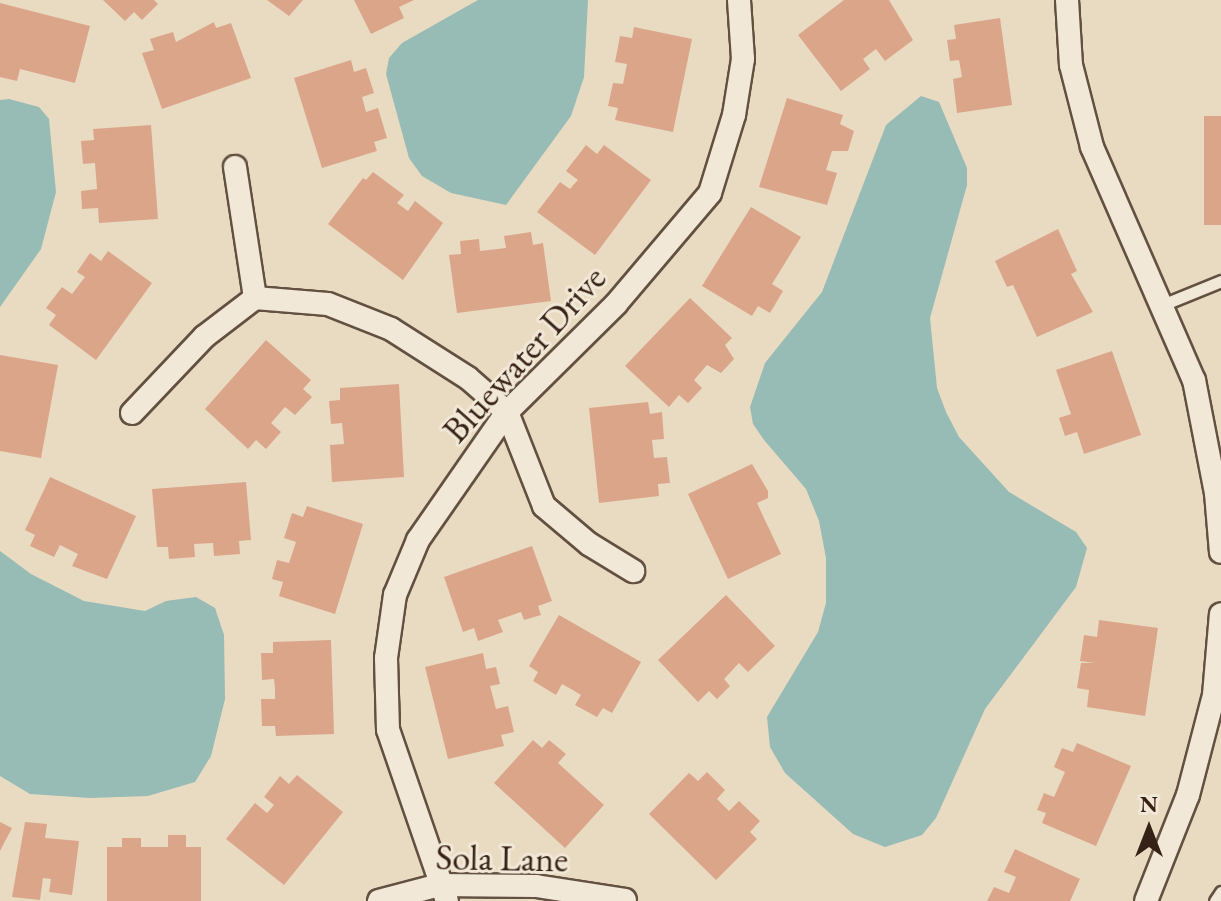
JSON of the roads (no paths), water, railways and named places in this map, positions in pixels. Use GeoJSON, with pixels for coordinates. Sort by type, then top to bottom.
{"type":"FeatureCollection","features":[{"type":"Feature","properties":{"kind":"street","name":"Bluewater Drive"},"geometry":{"type":"LineString","coordinates":[[443,893],[388,730],[386,658],[392,611],[418,540],[507,412],[616,304],[710,193],[734,115],[743,59],[739,0]]}},
{"type":"Feature","properties":{"kind":"street"},"geometry":{"type":"LineString","coordinates":[[1067,0],[1071,65],[1092,147],[1194,380],[1216,493],[1221,552]]}},
{"type":"Feature","properties":{"kind":"street"},"geometry":{"type":"LineString","coordinates":[[235,167],[255,298]]}},
{"type":"Feature","properties":{"kind":"street"},"geometry":{"type":"LineString","coordinates":[[132,413],[204,337],[255,298],[328,304],[391,329],[468,378],[507,412],[544,506],[589,544],[633,571]]}},
{"type":"Feature","properties":{"kind":"street"},"geometry":{"type":"LineString","coordinates":[[1146,901],[1188,795],[1214,695],[1221,614]]}},
{"type":"Feature","properties":{"kind":"street","name":"Sola Lane"},"geometry":{"type":"LineString","coordinates":[[379,901],[536,886],[625,900]]}},
{"type":"Feature","properties":{"kind":"lane"},"geometry":{"type":"LineString","coordinates":[[1162,305],[1221,281]]}},
{"type":"Feature","properties":{"kind":"lane"},"geometry":{"type":"LineString","coordinates":[[1215,901],[1221,892]]}},
{"type":"Feature","properties":{"kind":"water"},"geometry":{"type":"Polygon","coordinates":[[[478,0],[588,0],[584,77],[571,116],[506,205],[451,193],[422,176],[409,158],[386,74],[389,58],[402,43],[478,0]]]}},
{"type":"Feature","properties":{"kind":"water"},"geometry":{"type":"Polygon","coordinates":[[[921,96],[939,102],[967,168],[967,185],[930,318],[937,388],[959,437],[1009,492],[1076,532],[1087,548],[1076,587],[985,709],[936,818],[922,835],[885,847],[853,834],[785,773],[770,747],[767,717],[818,632],[826,603],[826,558],[819,521],[806,489],[753,424],[750,407],[765,363],[822,292],[886,125],[921,96]]]}},
{"type":"Feature","properties":{"kind":"water"},"geometry":{"type":"Polygon","coordinates":[[[9,99],[39,107],[49,119],[56,192],[41,249],[0,307],[0,100],[9,99]]]}},
{"type":"Feature","properties":{"kind":"water"},"geometry":{"type":"Polygon","coordinates":[[[0,551],[31,574],[84,601],[145,611],[166,601],[196,597],[215,608],[224,635],[225,699],[211,756],[195,782],[148,796],[90,798],[30,794],[0,776],[0,551]]]}}]}
